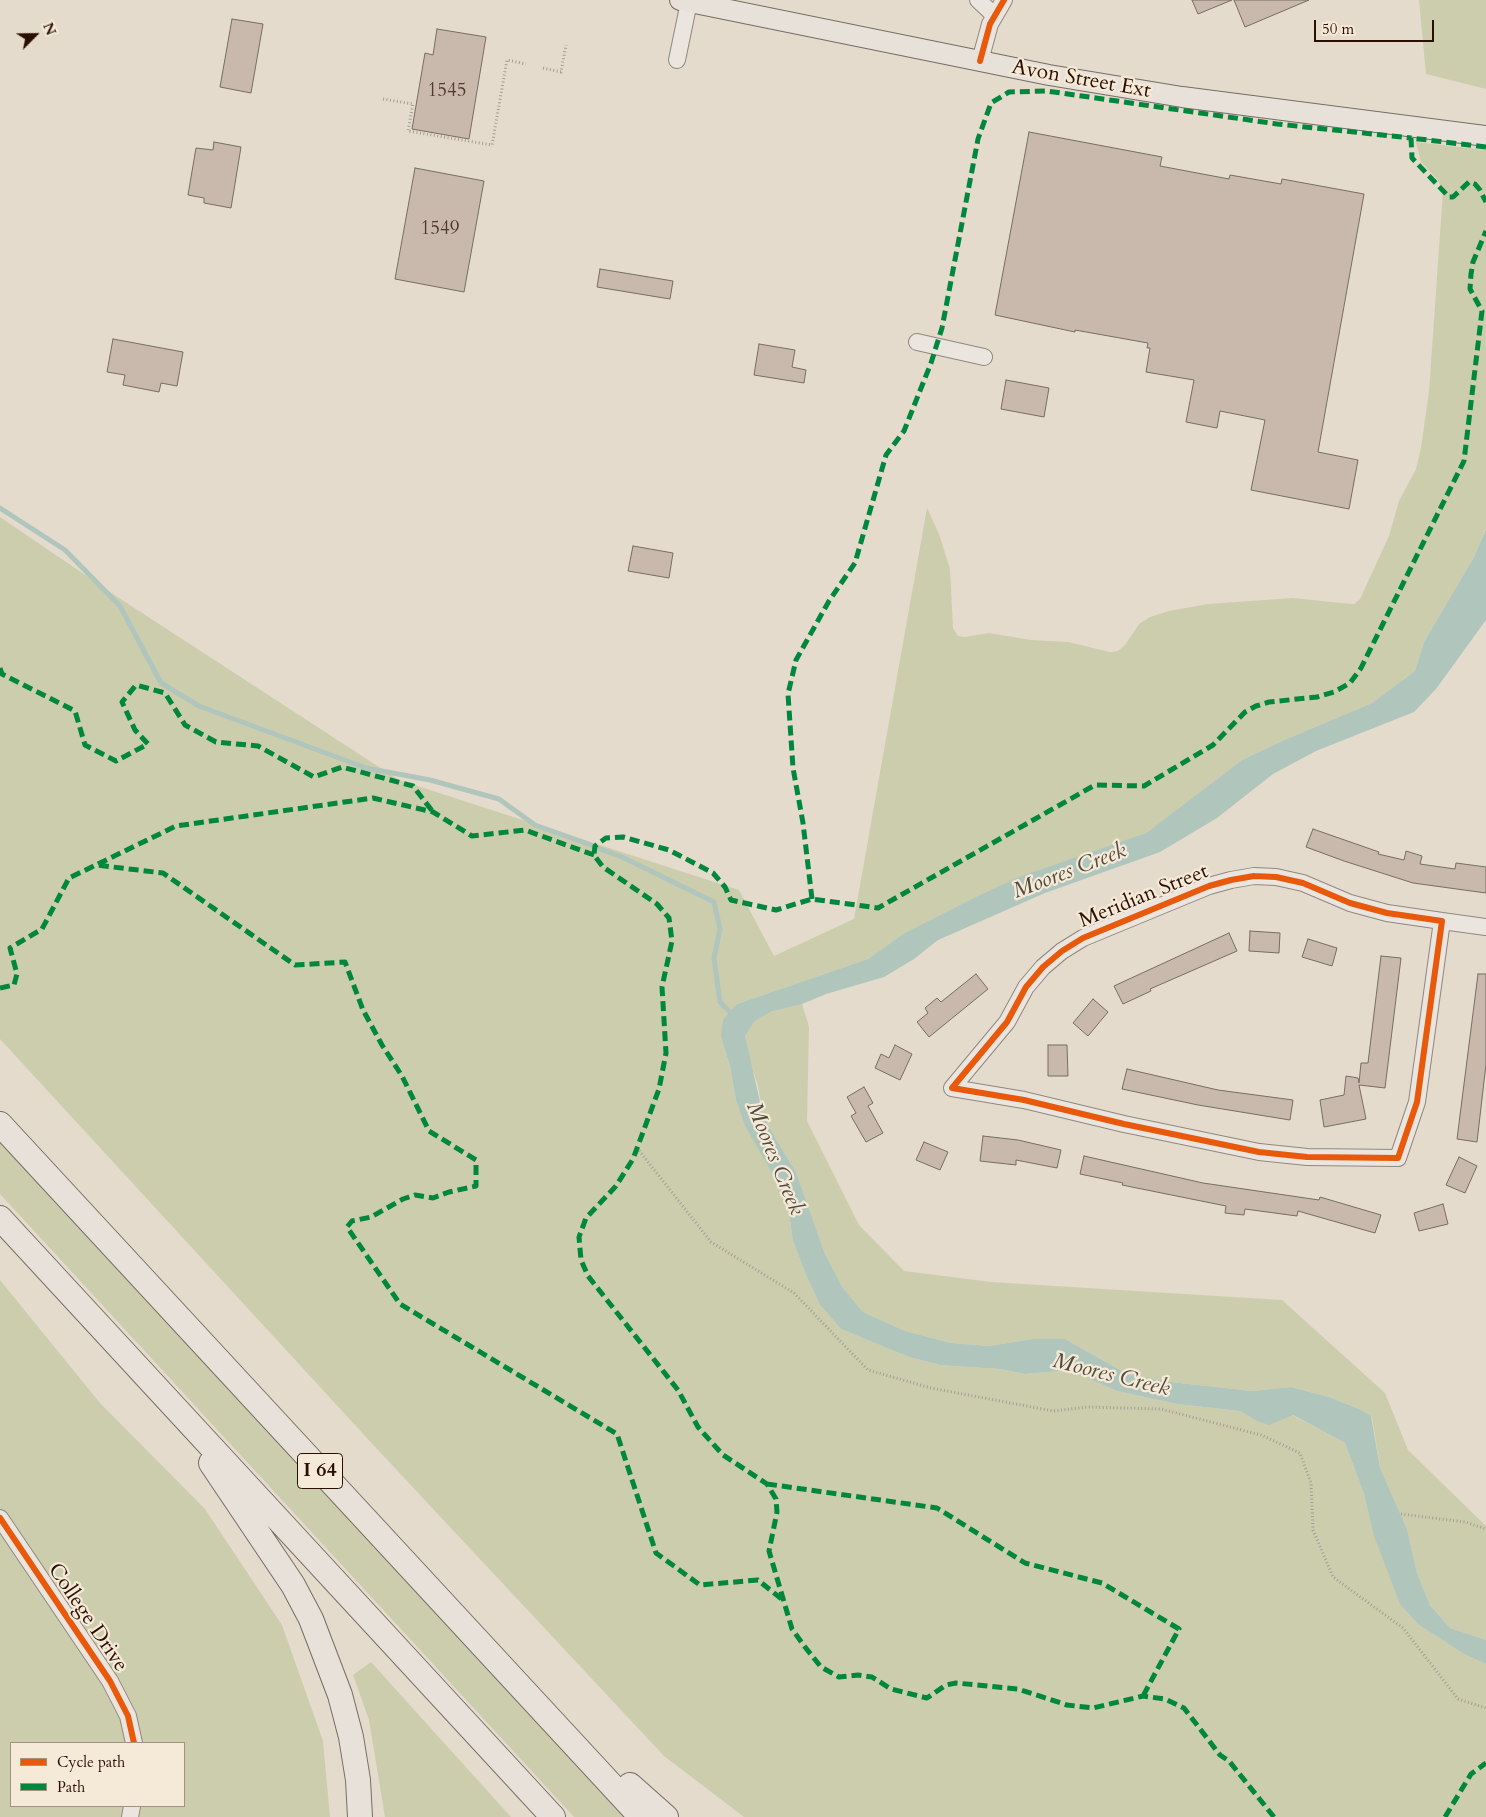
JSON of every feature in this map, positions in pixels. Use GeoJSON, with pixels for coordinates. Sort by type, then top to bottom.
{"type":"FeatureCollection","features":[{"type":"Feature","properties":{"kind":"highway","name":"I 64"},"geometry":{"type":"LineString","coordinates":[[0,1124],[640,1817]]}},
{"type":"Feature","properties":{"kind":"highway"},"geometry":{"type":"LineString","coordinates":[[0,1218],[553,1817]]}},
{"type":"Feature","properties":{"kind":"highway"},"geometry":{"type":"LineString","coordinates":[[183,1417],[231,1494],[293,1585],[311,1619],[340,1695],[351,1737],[358,1780],[360,1817]]}},
{"type":"Feature","properties":{"kind":"highway"},"geometry":{"type":"LineString","coordinates":[[484,1648],[583,1737],[646,1801],[666,1817]]}},
{"type":"Feature","properties":{"kind":"main road","name":"Avon Street Ext"},"geometry":{"type":"LineString","coordinates":[[685,1],[980,61],[1182,97],[1486,136]]}},
{"type":"Feature","properties":{"kind":"street"},"geometry":{"type":"LineString","coordinates":[[978,0],[994,15]]}},
{"type":"Feature","properties":{"kind":"street"},"geometry":{"type":"LineString","coordinates":[[980,61],[994,15],[1004,0]]}},
{"type":"Feature","properties":{"kind":"street"},"geometry":{"type":"LineString","coordinates":[[677,60],[685,1]]}},
{"type":"Feature","properties":{"kind":"street"},"geometry":{"type":"LineString","coordinates":[[917,342],[984,357]]}},
{"type":"Feature","properties":{"kind":"street","name":"Meridian Street"},"geometry":{"type":"LineString","coordinates":[[1442,921],[1416,1102],[1398,1158],[1307,1157],[1259,1152],[1124,1124],[1024,1100],[952,1088],[1007,1022],[1026,987],[1042,967],[1062,951],[1083,938],[1209,886],[1254,876],[1276,877],[1303,883],[1350,904],[1387,913],[1486,927]]}},
{"type":"Feature","properties":{"kind":"street","name":"College Drive"},"geometry":{"type":"LineString","coordinates":[[0,1518],[110,1681],[128,1716],[134,1742]]}},
{"type":"Feature","properties":{"kind":"path"},"geometry":{"type":"LineString","coordinates":[[543,68],[561,72],[566,46]]}},
{"type":"Feature","properties":{"kind":"path"},"geometry":{"type":"LineString","coordinates":[[384,99],[413,104],[408,131],[492,145],[508,60],[526,64]]}},
{"type":"Feature","properties":{"kind":"path"},"geometry":{"type":"LineString","coordinates":[[637,1148],[711,1242],[794,1294],[868,1370],[931,1388],[1053,1411],[1088,1407],[1160,1409],[1261,1435],[1300,1453],[1311,1483],[1313,1530],[1333,1577],[1403,1628],[1458,1699],[1486,1708]]}},
{"type":"Feature","properties":{"kind":"path"},"geometry":{"type":"LineString","coordinates":[[1401,1514],[1465,1522],[1486,1529]]}},
{"type":"Feature","properties":{"kind":"green space"},"geometry":{"type":"Polygon","coordinates":[[[1419,0],[1486,0],[1486,89],[1426,74],[1419,0]]]}},
{"type":"Feature","properties":{"kind":"green space"},"geometry":{"type":"Polygon","coordinates":[[[1416,142],[1486,150],[1486,528],[1474,557],[1424,642],[1415,671],[1372,703],[1242,760],[1146,833],[1061,864],[903,934],[868,959],[737,1004],[721,1037],[730,1066],[736,1100],[745,1125],[776,1180],[788,1207],[793,1241],[807,1277],[820,1305],[841,1329],[909,1357],[940,1365],[1000,1369],[1025,1374],[1069,1370],[1117,1391],[1177,1404],[1240,1411],[1255,1420],[1292,1415],[1345,1443],[1364,1494],[1373,1533],[1419,1625],[1464,1654],[1486,1664],[1486,1817],[744,1817],[664,1756],[378,1450],[0,1039],[0,517],[116,596],[399,780],[739,890],[774,956],[854,919],[927,508],[939,534],[950,569],[953,628],[958,636],[965,637],[989,633],[1031,640],[1068,642],[1110,652],[1118,651],[1125,645],[1139,624],[1150,617],[1169,611],[1208,604],[1293,598],[1354,604],[1360,599],[1389,536],[1399,501],[1416,469],[1429,391],[1443,192],[1438,180],[1421,162],[1416,142]]]}},
{"type":"Feature","properties":{"kind":"green space"},"geometry":{"type":"Polygon","coordinates":[[[802,1004],[809,1027],[807,1121],[859,1225],[904,1271],[991,1282],[1282,1300],[1385,1393],[1408,1450],[1486,1526],[1486,1640],[1450,1628],[1430,1605],[1417,1573],[1407,1529],[1380,1468],[1372,1417],[1359,1409],[1329,1397],[1291,1387],[1252,1391],[1171,1382],[1129,1375],[1065,1339],[1033,1339],[989,1346],[951,1343],[905,1331],[863,1312],[843,1288],[825,1254],[796,1172],[763,1114],[758,1086],[748,1055],[745,1036],[754,1022],[770,1012],[802,1004]]]}},
{"type":"Feature","properties":{"kind":"green space"},"geometry":{"type":"Polygon","coordinates":[[[0,1133],[629,1817],[574,1817],[0,1194],[0,1133]]]}},
{"type":"Feature","properties":{"kind":"green space"},"geometry":{"type":"Polygon","coordinates":[[[0,1280],[100,1403],[205,1509],[282,1625],[323,1741],[330,1817],[0,1817],[0,1280]]]}},
{"type":"Feature","properties":{"kind":"green space"},"geometry":{"type":"Polygon","coordinates":[[[371,1662],[511,1817],[385,1817],[369,1720],[353,1675],[371,1662]]]}},
{"type":"Feature","properties":{"kind":"water","name":"Moores Creek"},"geometry":{"type":"Polygon","coordinates":[[[1486,529],[1486,620],[1436,689],[1414,712],[1316,751],[1273,774],[1217,818],[1160,852],[1045,893],[938,940],[914,959],[884,977],[826,994],[802,1004],[770,1012],[754,1022],[745,1036],[763,1115],[796,1172],[825,1254],[843,1288],[863,1312],[905,1331],[951,1343],[989,1346],[1033,1339],[1065,1339],[1129,1375],[1171,1382],[1252,1391],[1291,1387],[1329,1397],[1359,1409],[1371,1416],[1380,1468],[1407,1529],[1417,1573],[1430,1605],[1450,1628],[1486,1640],[1486,1664],[1464,1654],[1419,1625],[1400,1604],[1373,1533],[1364,1494],[1345,1443],[1293,1415],[1269,1425],[1255,1420],[1240,1411],[1177,1404],[1117,1391],[1069,1370],[1025,1374],[1000,1369],[940,1365],[909,1357],[841,1329],[820,1305],[807,1277],[793,1241],[788,1207],[776,1180],[745,1126],[736,1100],[730,1066],[721,1037],[723,1020],[737,1004],[868,959],[903,934],[1019,877],[1146,833],[1242,760],[1372,703],[1415,671],[1424,642],[1474,557],[1486,529]]]}},
{"type":"Feature","properties":{"kind":"building"},"geometry":{"type":"Polygon","coordinates":[[[1192,0],[1232,0],[1198,14],[1192,0]]]}},
{"type":"Feature","properties":{"kind":"building"},"geometry":{"type":"Polygon","coordinates":[[[1234,0],[1309,0],[1245,27],[1234,0]]]}},
{"type":"Feature","properties":{"kind":"building"},"geometry":{"type":"Polygon","coordinates":[[[232,19],[263,24],[251,93],[220,87],[232,19]]]}},
{"type":"Feature","properties":{"kind":"building"},"geometry":{"type":"Polygon","coordinates":[[[437,29],[486,37],[469,139],[412,129],[425,53],[433,55],[437,29]]]}},
{"type":"Feature","properties":{"kind":"building"},"geometry":{"type":"Polygon","coordinates":[[[1029,132],[1162,157],[1160,166],[1229,179],[1230,175],[1281,184],[1282,179],[1364,194],[1318,452],[1358,460],[1349,509],[1251,490],[1265,420],[1220,411],[1217,428],[1186,422],[1194,380],[1146,372],[1150,348],[1147,348],[1148,343],[1075,330],[1075,332],[995,315],[1029,132]]]}},
{"type":"Feature","properties":{"kind":"building"},"geometry":{"type":"Polygon","coordinates":[[[214,142],[241,147],[231,208],[204,203],[204,198],[188,195],[196,148],[213,150],[214,142]]]}},
{"type":"Feature","properties":{"kind":"building"},"geometry":{"type":"Polygon","coordinates":[[[415,168],[484,181],[464,292],[395,279],[415,168]]]}},
{"type":"Feature","properties":{"kind":"building"},"geometry":{"type":"Polygon","coordinates":[[[600,269],[673,281],[670,299],[597,287],[600,269]]]}},
{"type":"Feature","properties":{"kind":"building"},"geometry":{"type":"Polygon","coordinates":[[[113,339],[183,352],[177,386],[161,383],[159,392],[123,385],[125,375],[107,372],[113,339]]]}},
{"type":"Feature","properties":{"kind":"building"},"geometry":{"type":"Polygon","coordinates":[[[759,344],[795,350],[792,367],[806,370],[804,383],[754,375],[759,344]]]}},
{"type":"Feature","properties":{"kind":"building"},"geometry":{"type":"Polygon","coordinates":[[[1006,380],[1049,388],[1044,417],[1001,409],[1006,380]]]}},
{"type":"Feature","properties":{"kind":"building"},"geometry":{"type":"Polygon","coordinates":[[[633,546],[673,553],[669,578],[628,571],[633,546]]]}},
{"type":"Feature","properties":{"kind":"building"},"geometry":{"type":"Polygon","coordinates":[[[1313,829],[1379,852],[1378,854],[1404,860],[1406,851],[1422,856],[1420,864],[1455,869],[1456,863],[1486,867],[1486,893],[1413,883],[1306,847],[1313,829]]]}},
{"type":"Feature","properties":{"kind":"building"},"geometry":{"type":"Polygon","coordinates":[[[1250,931],[1280,933],[1279,953],[1249,951],[1250,931]]]}},
{"type":"Feature","properties":{"kind":"building"},"geometry":{"type":"Polygon","coordinates":[[[1229,933],[1237,951],[1150,989],[1151,991],[1123,1004],[1114,986],[1229,933]]]}},
{"type":"Feature","properties":{"kind":"building"},"geometry":{"type":"Polygon","coordinates":[[[1308,939],[1337,948],[1332,966],[1302,957],[1308,939]]]}},
{"type":"Feature","properties":{"kind":"building"},"geometry":{"type":"Polygon","coordinates":[[[1381,956],[1401,958],[1385,1088],[1359,1085],[1366,1119],[1324,1127],[1320,1100],[1344,1095],[1346,1076],[1358,1078],[1359,1083],[1361,1063],[1368,1063],[1381,956]]]}},
{"type":"Feature","properties":{"kind":"building"},"geometry":{"type":"Polygon","coordinates":[[[976,974],[988,989],[929,1037],[917,1022],[928,1013],[925,1008],[937,998],[941,1002],[976,974]]]}},
{"type":"Feature","properties":{"kind":"building"},"geometry":{"type":"Polygon","coordinates":[[[1478,974],[1486,974],[1486,1064],[1477,1142],[1457,1139],[1478,974]]]}},
{"type":"Feature","properties":{"kind":"building"},"geometry":{"type":"Polygon","coordinates":[[[1093,999],[1108,1012],[1088,1036],[1073,1023],[1093,999]]]}},
{"type":"Feature","properties":{"kind":"building"},"geometry":{"type":"Polygon","coordinates":[[[895,1045],[912,1054],[900,1080],[875,1068],[881,1054],[889,1058],[895,1045]]]}},
{"type":"Feature","properties":{"kind":"building"},"geometry":{"type":"Polygon","coordinates":[[[1048,1045],[1067,1045],[1068,1076],[1048,1076],[1048,1045]]]}},
{"type":"Feature","properties":{"kind":"building"},"geometry":{"type":"Polygon","coordinates":[[[1127,1069],[1218,1090],[1293,1100],[1290,1120],[1198,1105],[1122,1089],[1127,1069]]]}},
{"type":"Feature","properties":{"kind":"building"},"geometry":{"type":"Polygon","coordinates":[[[864,1087],[873,1103],[868,1106],[883,1133],[866,1142],[851,1116],[856,1113],[847,1097],[864,1087]]]}},
{"type":"Feature","properties":{"kind":"building"},"geometry":{"type":"Polygon","coordinates":[[[983,1136],[1018,1140],[1061,1150],[1057,1168],[1016,1160],[1016,1165],[980,1161],[983,1136]]]}},
{"type":"Feature","properties":{"kind":"building"},"geometry":{"type":"Polygon","coordinates":[[[924,1142],[948,1152],[940,1170],[916,1160],[924,1142]]]}},
{"type":"Feature","properties":{"kind":"building"},"geometry":{"type":"Polygon","coordinates":[[[1084,1156],[1203,1183],[1319,1200],[1320,1197],[1381,1215],[1375,1233],[1298,1211],[1297,1216],[1245,1209],[1244,1215],[1225,1213],[1226,1206],[1122,1185],[1123,1183],[1080,1174],[1084,1156]]]}},
{"type":"Feature","properties":{"kind":"building"},"geometry":{"type":"Polygon","coordinates":[[[1459,1157],[1477,1166],[1465,1193],[1446,1185],[1459,1157]]]}},
{"type":"Feature","properties":{"kind":"building"},"geometry":{"type":"Polygon","coordinates":[[[1443,1204],[1448,1224],[1419,1231],[1414,1213],[1443,1204]]]}},
{"type":"Feature","properties":{"kind":"waterway"},"geometry":{"type":"LineString","coordinates":[[0,508],[65,550],[120,606],[161,683],[199,706],[366,768],[430,780],[499,799],[535,825],[591,845]]}},
{"type":"Feature","properties":{"kind":"waterway"},"geometry":{"type":"LineString","coordinates":[[600,849],[622,857],[714,902],[720,929],[714,958],[720,1002],[734,1016]]}},
{"type":"Feature","properties":{"kind":"marked path"},"geometry":{"type":"LineString","coordinates":[[812,899],[803,823],[793,768],[788,694],[796,660],[829,601],[855,563],[886,455],[904,431],[931,363],[942,328],[978,139],[991,103],[1009,92],[1047,91],[1277,124],[1411,138]]}},
{"type":"Feature","properties":{"kind":"marked path"},"geometry":{"type":"LineString","coordinates":[[1486,147],[1411,138],[1412,158],[1449,197],[1453,197],[1469,182],[1475,184],[1486,202]]}},
{"type":"Feature","properties":{"kind":"marked path"},"geometry":{"type":"LineString","coordinates":[[1274,1817],[1229,1761],[1220,1755],[1184,1708],[1165,1699],[1143,1696],[1093,1708],[1067,1705],[1018,1689],[956,1683],[946,1685],[927,1698],[891,1689],[872,1677],[858,1675],[839,1677],[821,1667],[792,1629],[769,1551],[777,1512],[776,1499],[767,1484],[723,1455],[698,1427],[678,1390],[588,1276],[581,1260],[579,1237],[586,1218],[616,1186],[633,1159],[659,1089],[666,1053],[662,987],[672,941],[669,918],[657,904],[603,867],[594,855],[595,846],[606,838],[623,837],[669,850],[713,873],[725,887],[731,900],[776,910],[812,899],[878,908],[1095,785],[1144,786],[1213,745],[1245,712],[1256,706],[1269,702],[1317,697],[1334,692],[1350,683],[1361,668],[1464,461],[1482,311],[1470,289],[1471,274],[1473,262],[1486,231]]}},
{"type":"Feature","properties":{"kind":"marked path"},"geometry":{"type":"LineString","coordinates":[[0,668],[2,674],[75,711],[85,745],[116,761],[148,744],[135,730],[122,702],[136,685],[165,693],[185,725],[216,742],[258,746],[314,777],[342,767],[413,786],[433,812]]}},
{"type":"Feature","properties":{"kind":"marked path"},"geometry":{"type":"LineString","coordinates":[[594,855],[525,830],[472,836],[433,812],[373,798],[176,826],[96,865],[163,873],[295,965],[345,962],[363,1010],[402,1076],[429,1131],[476,1160],[476,1186],[433,1198],[415,1195],[403,1199],[371,1217],[352,1221],[347,1227],[400,1304],[617,1434],[656,1553],[700,1585],[758,1580],[784,1601]]}},
{"type":"Feature","properties":{"kind":"marked path"},"geometry":{"type":"LineString","coordinates":[[0,988],[14,985],[17,974],[10,948],[42,929],[69,878],[96,865]]}},
{"type":"Feature","properties":{"kind":"marked path"},"geometry":{"type":"LineString","coordinates":[[767,1484],[937,1508],[1025,1563],[1102,1583],[1179,1629],[1143,1696]]}},
{"type":"Feature","properties":{"kind":"marked path"},"geometry":{"type":"LineString","coordinates":[[1445,1817],[1471,1774],[1486,1763]]}},
{"type":"Feature","properties":{"kind":"cycle path"},"geometry":{"type":"LineString","coordinates":[[980,61],[990,24],[1004,0]]}},
{"type":"Feature","properties":{"kind":"cycle path"},"geometry":{"type":"LineString","coordinates":[[1254,876],[1276,877],[1303,883],[1350,903],[1387,913],[1442,921],[1417,1102],[1398,1158],[1307,1157],[1259,1152],[1124,1124],[1024,1100],[952,1088],[1007,1022],[1026,987],[1043,967],[1062,951],[1083,938],[1209,886],[1254,876]]}},
{"type":"Feature","properties":{"kind":"cycle path"},"geometry":{"type":"LineString","coordinates":[[0,1518],[110,1681],[128,1716],[134,1742]]}}]}
